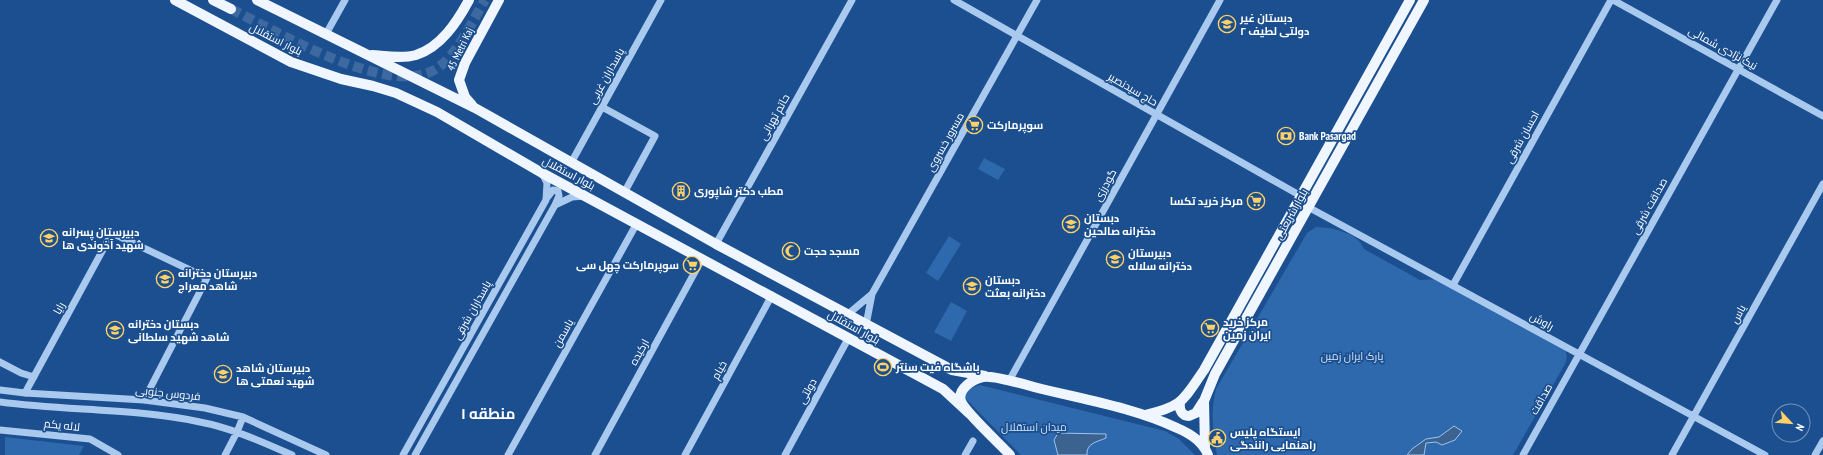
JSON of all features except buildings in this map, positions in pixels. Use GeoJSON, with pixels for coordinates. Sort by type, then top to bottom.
{"type":"FeatureCollection","features":[{"type":"Feature","properties":{"kind":"main road","name":"بلوار استقلال"},"geometry":{"type":"LineString","coordinates":[[175,0],[291,62],[396,93],[437,112],[542,173],[772,295],[943,389],[970,414]]}},
{"type":"Feature","properties":{"kind":"main road"},"geometry":{"type":"LineString","coordinates":[[213,0],[231,9]]}},
{"type":"Feature","properties":{"kind":"main road","name":"بلوار استقلال"},"geometry":{"type":"LineString","coordinates":[[258,0],[475,108],[716,244],[952,370],[984,376]]}},
{"type":"Feature","properties":{"kind":"main road"},"geometry":{"type":"LineString","coordinates":[[368,55],[415,55],[430,48],[446,34],[469,0]]}},
{"type":"Feature","properties":{"kind":"main road","name":"45 Metri Kaj"},"geometry":{"type":"LineString","coordinates":[[475,108],[465,97],[459,80],[465,63],[499,0]]}},
{"type":"Feature","properties":{"kind":"main road","name":"بلوار شریعتی"},"geometry":{"type":"LineString","coordinates":[[1145,415],[1167,410],[1180,403],[1204,370],[1410,0]]}},
{"type":"Feature","properties":{"kind":"main road","name":"بلوار شریعتی"},"geometry":{"type":"LineString","coordinates":[[1206,451],[1204,401],[1215,374],[1424,0]]}},
{"type":"Feature","properties":{"kind":"main road"},"geometry":{"type":"LineString","coordinates":[[1010,455],[970,414],[961,401],[962,392],[968,384],[984,376],[1009,380],[1145,415],[1187,433],[1206,451]]}},
{"type":"Feature","properties":{"kind":"main road"},"geometry":{"type":"LineString","coordinates":[[1180,403],[1180,411],[1189,416],[1199,410],[1204,401]]}},
{"type":"Feature","properties":{"kind":"street"},"geometry":{"type":"LineString","coordinates":[[326,34],[345,0]]}},
{"type":"Feature","properties":{"kind":"street","name":"پاسداران غربی"},"geometry":{"type":"LineString","coordinates":[[571,163],[661,0]]}},
{"type":"Feature","properties":{"kind":"street","name":"حاتم تهرانی"},"geometry":{"type":"LineString","coordinates":[[716,244],[852,0]]}},
{"type":"Feature","properties":{"kind":"street","name":"حاج سیدنصیر"},"geometry":{"type":"LineString","coordinates":[[954,0],[1301,196]]}},
{"type":"Feature","properties":{"kind":"street","name":"مسرور خسروی"},"geometry":{"type":"LineString","coordinates":[[872,294],[1037,0]]}},
{"type":"Feature","properties":{"kind":"street","name":"گودرزی"},"geometry":{"type":"LineString","coordinates":[[1009,380],[1220,0]]}},
{"type":"Feature","properties":{"kind":"street","name":"نیک نژادی شمالی"},"geometry":{"type":"LineString","coordinates":[[1612,0],[1823,116]]}},
{"type":"Feature","properties":{"kind":"street","name":"احسان شرقی"},"geometry":{"type":"LineString","coordinates":[[1453,285],[1612,0]]}},
{"type":"Feature","properties":{"kind":"street","name":"صداقت شرقی"},"geometry":{"type":"LineString","coordinates":[[1579,354],[1777,0]]}},
{"type":"Feature","properties":{"kind":"street"},"geometry":{"type":"LineString","coordinates":[[602,107],[655,136],[624,193]]}},
{"type":"Feature","properties":{"kind":"street","name":"پاسداران شرقی"},"geometry":{"type":"LineString","coordinates":[[403,455],[546,200],[547,182],[542,173]]}},
{"type":"Feature","properties":{"kind":"street","name":"یاس"},"geometry":{"type":"LineString","coordinates":[[1672,455],[1823,184]]}},
{"type":"Feature","properties":{"kind":"street"},"geometry":{"type":"LineString","coordinates":[[546,200],[553,190],[558,191],[559,196],[555,205]]}},
{"type":"Feature","properties":{"kind":"street"},"geometry":{"type":"LineString","coordinates":[[555,205],[572,197],[587,196]]}},
{"type":"Feature","properties":{"kind":"street","name":"پاسداران شرقی"},"geometry":{"type":"LineString","coordinates":[[415,455],[555,205]]}},
{"type":"Feature","properties":{"kind":"street","name":"راوش"},"geometry":{"type":"LineString","coordinates":[[1308,207],[1765,455]]}},
{"type":"Feature","properties":{"kind":"street","name":"یاسمن"},"geometry":{"type":"LineString","coordinates":[[508,455],[637,223]]}},
{"type":"Feature","properties":{"kind":"street","name":"رایا"},"geometry":{"type":"LineString","coordinates":[[25,393],[112,232],[207,278],[144,400]]}},
{"type":"Feature","properties":{"kind":"street","name":"ارکیده"},"geometry":{"type":"LineString","coordinates":[[595,455],[702,259]]}},
{"type":"Feature","properties":{"kind":"street"},"geometry":{"type":"LineString","coordinates":[[847,315],[872,294]]}},
{"type":"Feature","properties":{"kind":"street"},"geometry":{"type":"LineString","coordinates":[[866,325],[872,294]]}},
{"type":"Feature","properties":{"kind":"street","name":"خیام"},"geometry":{"type":"LineString","coordinates":[[684,455],[772,295]]}},
{"type":"Feature","properties":{"kind":"street","name":"دولتی"},"geometry":{"type":"LineString","coordinates":[[785,455],[849,337]]}},
{"type":"Feature","properties":{"kind":"street","name":"صداقت"},"geometry":{"type":"LineString","coordinates":[[1523,455],[1579,354]]}},
{"type":"Feature","properties":{"kind":"street"},"geometry":{"type":"LineString","coordinates":[[0,362],[21,373],[34,377]]}},
{"type":"Feature","properties":{"kind":"street","name":"فردوس جنوبی"},"geometry":{"type":"LineString","coordinates":[[0,390],[25,393],[144,400],[205,408],[243,417],[326,455]]}},
{"type":"Feature","properties":{"kind":"street","name":"فردوس جنوبی"},"geometry":{"type":"LineString","coordinates":[[0,402],[163,415],[202,422],[237,432],[292,455]]}},
{"type":"Feature","properties":{"kind":"street"},"geometry":{"type":"LineString","coordinates":[[225,455],[243,417]]}},
{"type":"Feature","properties":{"kind":"street","name":"لاله یکم"},"geometry":{"type":"LineString","coordinates":[[0,430],[90,439],[118,455]]}},
{"type":"Feature","properties":{"kind":"street"},"geometry":{"type":"LineString","coordinates":[[965,455],[972,441]]}},
{"type":"Feature","properties":{"kind":"street"},"geometry":{"type":"LineString","coordinates":[[1815,455],[1823,442]]}},
{"type":"Feature","properties":{"kind":"green space"},"geometry":{"type":"Polygon","coordinates":[[[984,158],[1005,169],[998,180],[978,169],[984,158]]]}},
{"type":"Feature","properties":{"kind":"green space","name":"پارک ایران زمین"},"geometry":{"type":"Polygon","coordinates":[[[1316,227],[1344,232],[1359,241],[1364,249],[1420,280],[1438,279],[1565,347],[1567,358],[1565,364],[1513,455],[1217,455],[1213,430],[1213,406],[1216,389],[1307,233],[1316,227]]]}},
{"type":"Feature","properties":{"kind":"green space"},"geometry":{"type":"Polygon","coordinates":[[[949,236],[961,244],[938,281],[926,273],[949,236]]]}},
{"type":"Feature","properties":{"kind":"green space"},"geometry":{"type":"Polygon","coordinates":[[[951,302],[967,311],[951,341],[934,332],[951,302]]]}},
{"type":"Feature","properties":{"kind":"green space","name":"میدان استقلال"},"geometry":{"type":"Polygon","coordinates":[[[980,385],[1165,431],[1179,439],[1195,455],[1021,455],[966,399],[965,395],[968,389],[980,385]]]}},
{"type":"Feature","properties":{"kind":"green space"},"geometry":{"type":"Polygon","coordinates":[[[5,437],[84,446],[79,455],[5,455],[5,437]]]}},
{"type":"Feature","properties":{"kind":"shaded area"},"geometry":{"type":"Polygon","coordinates":[[[1454,426],[1462,431],[1455,440],[1442,445],[1436,442],[1426,443],[1424,455],[1407,455],[1412,449],[1426,439],[1439,437],[1454,426]]]}},
{"type":"Feature","properties":{"kind":"shaded area"},"geometry":{"type":"Polygon","coordinates":[[[1058,433],[1106,434],[1106,438],[1090,445],[1087,455],[1058,455],[1054,440],[1058,433]]]}},
{"type":"Feature","properties":{"kind":"tunnel"},"geometry":{"type":"LineString","coordinates":[[231,9],[304,46],[363,69],[391,75],[416,76],[436,69],[451,56],[464,38],[485,0]]}},
{"type":"Feature","properties":{"kind":"place","name":"دبستان غیر دولتی لطیف ۲"},"geometry":{"type":"Point","coordinates":[1227,24]}},
{"type":"Feature","properties":{"kind":"place","name":"سوپرمارکت"},"geometry":{"type":"Point","coordinates":[974,125]}},
{"type":"Feature","properties":{"kind":"place","name":"Bank Pasargad"},"geometry":{"type":"Point","coordinates":[1286,136]}},
{"type":"Feature","properties":{"kind":"place","name":"مطب دکتر شاپوری"},"geometry":{"type":"Point","coordinates":[681,191]}},
{"type":"Feature","properties":{"kind":"place","name":"مرکز خرید تکسا"},"geometry":{"type":"Point","coordinates":[1256,201]}},
{"type":"Feature","properties":{"kind":"place","name":"دبستان دخترانه صالحین"},"geometry":{"type":"Point","coordinates":[1071,224]}},
{"type":"Feature","properties":{"kind":"place","name":"دبیرستان پسرانه شهید آخوندی ها"},"geometry":{"type":"Point","coordinates":[49,238]}},
{"type":"Feature","properties":{"kind":"place","name":"مسجد حجت"},"geometry":{"type":"Point","coordinates":[791,251]}},
{"type":"Feature","properties":{"kind":"place","name":"دبیرستان دخترانه سلاله"},"geometry":{"type":"Point","coordinates":[1115,259]}},
{"type":"Feature","properties":{"kind":"place","name":"سوپرمارکت چهل سی"},"geometry":{"type":"Point","coordinates":[692,265]}},
{"type":"Feature","properties":{"kind":"place","name":"دبیرستان دخترانه شاهد معراج"},"geometry":{"type":"Point","coordinates":[165,279]}},
{"type":"Feature","properties":{"kind":"place","name":"دبستان دخترانه بعثت"},"geometry":{"type":"Point","coordinates":[972,286]}},
{"type":"Feature","properties":{"kind":"place","name":"مرکز خرید ایران زمین"},"geometry":{"type":"Point","coordinates":[1210,328]}},
{"type":"Feature","properties":{"kind":"place","name":"دبستان دخترانه شاهد شهید سلطانی"},"geometry":{"type":"Point","coordinates":[115,330]}},
{"type":"Feature","properties":{"kind":"place","name":"باشگاه فیت سنتر"},"geometry":{"type":"Point","coordinates":[883,367]}},
{"type":"Feature","properties":{"kind":"place","name":"دبیرستان شاهد شهید نعمتی ها"},"geometry":{"type":"Point","coordinates":[223,374]}},
{"type":"Feature","properties":{"kind":"place","name":"ایستگاه پلیس راهنمایی رانندگی"},"geometry":{"type":"Point","coordinates":[1217,438]}},
{"type":"Feature","properties":{"kind":"district","name":"منطقه ۱"},"geometry":{"type":"Point","coordinates":[488,414]}}]}
